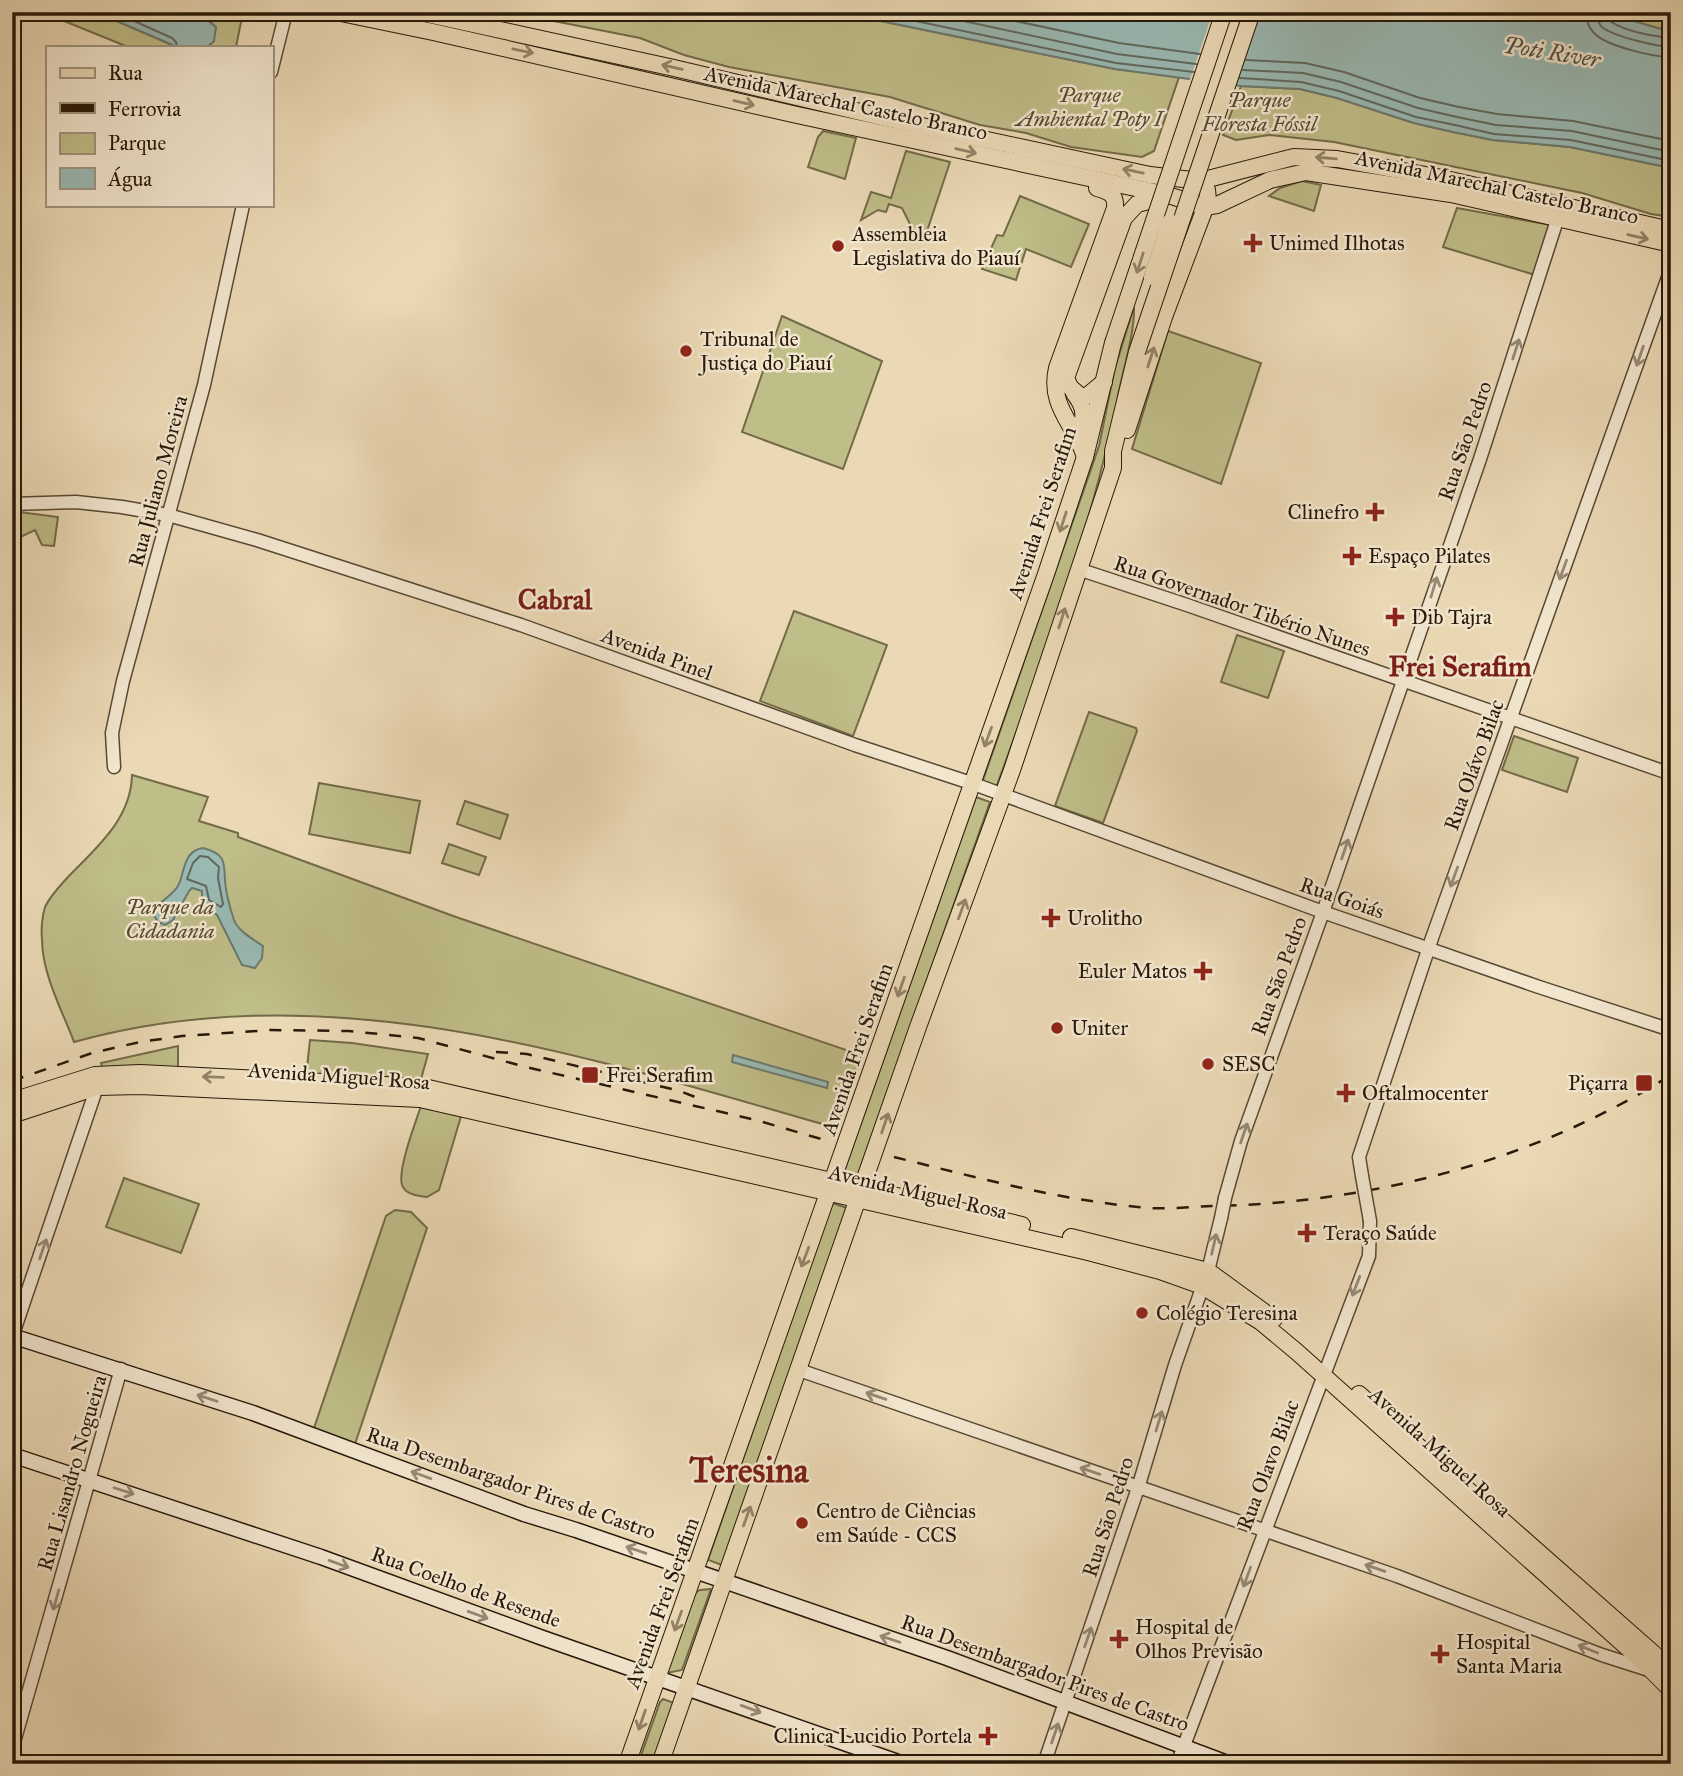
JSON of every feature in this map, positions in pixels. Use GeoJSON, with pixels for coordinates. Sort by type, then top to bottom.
{"type":"FeatureCollection","features":[{"type":"Feature","properties":{"kind":"main road","name":"Avenida Marechal Castelo Branco"},"geometry":{"type":"LineString","coordinates":[[336,12],[480,34],[894,128],[1057,172],[1168,195],[1205,207],[1216,205],[1290,173],[1306,172],[1671,230]]}},
{"type":"Feature","properties":{"kind":"main road","name":"Avenida Marechal Castelo Branco"},"geometry":{"type":"LineString","coordinates":[[418,12],[480,34]]}},
{"type":"Feature","properties":{"kind":"main road","name":"Avenida Frei Serafim"},"geometry":{"type":"LineString","coordinates":[[627,1764],[1085,457],[1113,343],[1224,12]]}},
{"type":"Feature","properties":{"kind":"main road"},"geometry":{"type":"LineString","coordinates":[[1113,468],[1113,451],[1134,351],[1159,253],[1242,12]]}},
{"type":"Feature","properties":{"kind":"main road"},"geometry":{"type":"LineString","coordinates":[[1134,351],[1252,12]]}},
{"type":"Feature","properties":{"kind":"main road","name":"Avenida Marechal Castelo Branco"},"geometry":{"type":"LineString","coordinates":[[894,128],[1150,175],[1200,181],[1294,157],[1316,157],[1437,177],[1671,244]]}},
{"type":"Feature","properties":{"kind":"main road"},"geometry":{"type":"LineString","coordinates":[[1057,172],[1113,194],[1115,198],[1113,232],[1066,377],[1079,399]]}},
{"type":"Feature","properties":{"kind":"main road"},"geometry":{"type":"LineString","coordinates":[[660,1764],[1003,795],[1164,317],[1205,207],[1208,192],[1200,181]]}},
{"type":"Feature","properties":{"kind":"main road"},"geometry":{"type":"LineString","coordinates":[[1085,457],[1078,439],[1063,416],[1055,386],[1057,368],[1113,232],[1137,204],[1168,195]]}},
{"type":"Feature","properties":{"kind":"main road"},"geometry":{"type":"LineString","coordinates":[[1063,416],[1080,396],[1087,396],[1104,382]]}},
{"type":"Feature","properties":{"kind":"main road","name":"Avenida Miguel Rosa"},"geometry":{"type":"LineString","coordinates":[[12,1101],[96,1081],[424,1087],[797,1173],[831,1187]]}},
{"type":"Feature","properties":{"kind":"main road","name":"Avenida Miguel Rosa"},"geometry":{"type":"LineString","coordinates":[[12,1115],[96,1081]]}},
{"type":"Feature","properties":{"kind":"main road","name":"Avenida Miguel Rosa"},"geometry":{"type":"LineString","coordinates":[[186,1082],[420,1099],[831,1187],[1160,1271],[1205,1278],[1324,1370],[1648,1649],[1670,1683]]}},
{"type":"Feature","properties":{"kind":"main road"},"geometry":{"type":"LineString","coordinates":[[797,1173],[823,1168],[845,1147]]}},
{"type":"Feature","properties":{"kind":"main road","name":"Rua Desembargador Pires de Castro"},"geometry":{"type":"LineString","coordinates":[[12,1336],[253,1413],[524,1514],[724,1580],[1066,1701],[1230,1764]]}},
{"type":"Feature","properties":{"kind":"main road","name":"Avenida Miguel Rosa"},"geometry":{"type":"LineString","coordinates":[[1324,1370],[1653,1671],[1670,1683]]}},
{"type":"Feature","properties":{"kind":"main road","name":"Rua Coelho de Resende"},"geometry":{"type":"LineString","coordinates":[[12,1455],[321,1558],[904,1764]]}},
{"type":"Feature","properties":{"kind":"street"},"geometry":{"type":"LineString","coordinates":[[273,64],[286,12]]}},
{"type":"Feature","properties":{"kind":"street","name":"Rua Juliano Moreira"},"geometry":{"type":"LineString","coordinates":[[114,767],[112,733],[116,711],[204,385],[243,206]]}},
{"type":"Feature","properties":{"kind":"street","name":"Rua São Pedro"},"geometry":{"type":"LineString","coordinates":[[1044,1764],[1138,1488],[1205,1278],[1241,1141],[1480,459],[1560,211]]}},
{"type":"Feature","properties":{"kind":"street","name":"Rua Olávo Bilac"},"geometry":{"type":"LineString","coordinates":[[1359,1157],[1429,948],[1671,269]]}},
{"type":"Feature","properties":{"kind":"street","name":"Avenida Pinel"},"geometry":{"type":"LineString","coordinates":[[12,504],[76,502],[168,515],[257,540],[521,625],[1003,795]]}},
{"type":"Feature","properties":{"kind":"street","name":"Rua Governador Tibério Nunes"},"geometry":{"type":"LineString","coordinates":[[1078,569],[1671,774]]}},
{"type":"Feature","properties":{"kind":"street","name":"Rua Goiás"},"geometry":{"type":"LineString","coordinates":[[1003,795],[1323,912],[1671,1030]]}},
{"type":"Feature","properties":{"kind":"street"},"geometry":{"type":"LineString","coordinates":[[12,1336],[96,1081]]}},
{"type":"Feature","properties":{"kind":"street","name":"Rua Olavo Bilac"},"geometry":{"type":"LineString","coordinates":[[1177,1764],[1368,1256],[1370,1221],[1359,1157]]}},
{"type":"Feature","properties":{"kind":"street","name":"Rua Lisandro Nogueira"},"geometry":{"type":"LineString","coordinates":[[12,1749],[121,1369]]}},
{"type":"Feature","properties":{"kind":"street"},"geometry":{"type":"LineString","coordinates":[[799,1370],[1397,1576],[1602,1655],[1653,1671]]}},
{"type":"Feature","properties":{"kind":"green space"},"geometry":{"type":"Polygon","coordinates":[[[42,12],[96,12],[175,46],[126,46],[42,12]]]}},
{"type":"Feature","properties":{"kind":"green space"},"geometry":{"type":"Polygon","coordinates":[[[184,12],[243,12],[236,46],[208,46],[214,41],[196,15],[184,12]]]}},
{"type":"Feature","properties":{"kind":"green space","name":"Parque Ambiental Poty I"},"geometry":{"type":"Polygon","coordinates":[[[508,12],[837,12],[1115,69],[1179,77],[1154,151],[1142,157],[1071,147],[1026,133],[980,125],[890,97],[729,67],[684,55],[640,38],[508,12]]]}},
{"type":"Feature","properties":{"kind":"green space"},"geometry":{"type":"Polygon","coordinates":[[[1603,12],[1671,12],[1671,32],[1603,12]]]}},
{"type":"Feature","properties":{"kind":"green space","name":"Parque Floresta Fóssil"},"geometry":{"type":"Polygon","coordinates":[[[1241,86],[1300,89],[1453,132],[1493,140],[1570,147],[1671,168],[1671,217],[1651,214],[1582,193],[1334,142],[1269,135],[1236,140],[1223,135],[1241,86]]]}},
{"type":"Feature","properties":{"kind":"green space"},"geometry":{"type":"Polygon","coordinates":[[[823,131],[856,138],[845,179],[808,167],[818,137],[823,131]]]}},
{"type":"Feature","properties":{"kind":"green space"},"geometry":{"type":"Polygon","coordinates":[[[906,151],[950,162],[924,240],[917,238],[902,208],[889,204],[886,212],[878,210],[861,220],[871,192],[891,198],[906,151]]]}},
{"type":"Feature","properties":{"kind":"green space"},"geometry":{"type":"Polygon","coordinates":[[[1302,181],[1321,185],[1314,211],[1269,196],[1280,188],[1302,181]]]}},
{"type":"Feature","properties":{"kind":"green space"},"geometry":{"type":"Polygon","coordinates":[[[1020,196],[1089,224],[1071,267],[1026,249],[1016,280],[982,269],[997,235],[1003,236],[1020,196]]]}},
{"type":"Feature","properties":{"kind":"green space"},"geometry":{"type":"Polygon","coordinates":[[[1457,208],[1551,225],[1535,275],[1443,247],[1457,208]]]}},
{"type":"Feature","properties":{"kind":"green space"},"geometry":{"type":"Polygon","coordinates":[[[1134,307],[1129,349],[1081,542],[996,788],[982,783],[1099,446],[1115,368],[1134,307]]]}},
{"type":"Feature","properties":{"kind":"green space"},"geometry":{"type":"Polygon","coordinates":[[[782,316],[882,361],[843,469],[742,432],[782,316]]]}},
{"type":"Feature","properties":{"kind":"green space"},"geometry":{"type":"Polygon","coordinates":[[[1168,331],[1261,363],[1221,484],[1132,449],[1168,331]]]}},
{"type":"Feature","properties":{"kind":"green space"},"geometry":{"type":"Polygon","coordinates":[[[19,512],[58,517],[54,546],[42,545],[35,530],[16,539],[19,512]]]}},
{"type":"Feature","properties":{"kind":"green space"},"geometry":{"type":"Polygon","coordinates":[[[794,611],[887,645],[853,736],[760,701],[794,611]]]}},
{"type":"Feature","properties":{"kind":"green space"},"geometry":{"type":"Polygon","coordinates":[[[1237,635],[1284,651],[1268,698],[1221,682],[1237,635]]]}},
{"type":"Feature","properties":{"kind":"green space"},"geometry":{"type":"Polygon","coordinates":[[[1089,712],[1136,728],[1137,731],[1103,823],[1055,806],[1089,712]]]}},
{"type":"Feature","properties":{"kind":"green space"},"geometry":{"type":"Polygon","coordinates":[[[1514,736],[1578,758],[1567,792],[1502,770],[1514,736]]]}},
{"type":"Feature","properties":{"kind":"green space","name":"Parque da Cidadania"},"geometry":{"type":"Polygon","coordinates":[[[132,775],[208,797],[199,821],[238,833],[238,837],[456,917],[861,1055],[836,1128],[554,1051],[458,1032],[363,1019],[267,1016],[170,1022],[74,1042],[45,965],[42,935],[44,911],[55,891],[101,843],[119,819],[126,805],[132,775]]]}},
{"type":"Feature","properties":{"kind":"green space"},"geometry":{"type":"Polygon","coordinates":[[[319,783],[420,801],[410,853],[309,834],[319,783]]]}},
{"type":"Feature","properties":{"kind":"green space"},"geometry":{"type":"Polygon","coordinates":[[[976,797],[990,802],[855,1183],[841,1180],[976,797]]]}},
{"type":"Feature","properties":{"kind":"green space"},"geometry":{"type":"Polygon","coordinates":[[[465,801],[508,815],[500,839],[457,824],[465,801]]]}},
{"type":"Feature","properties":{"kind":"green space"},"geometry":{"type":"Polygon","coordinates":[[[449,844],[486,857],[479,875],[442,863],[449,844]]]}},
{"type":"Feature","properties":{"kind":"green space"},"geometry":{"type":"Polygon","coordinates":[[[310,1040],[428,1054],[421,1079],[306,1077],[310,1040]]]}},
{"type":"Feature","properties":{"kind":"green space"},"geometry":{"type":"Polygon","coordinates":[[[178,1046],[178,1070],[102,1068],[101,1063],[178,1046]]]}},
{"type":"Feature","properties":{"kind":"green space"},"geometry":{"type":"Polygon","coordinates":[[[422,1103],[462,1113],[439,1190],[427,1197],[407,1192],[401,1180],[404,1159],[422,1103]]]}},
{"type":"Feature","properties":{"kind":"green space"},"geometry":{"type":"Polygon","coordinates":[[[124,1178],[199,1204],[181,1253],[106,1227],[124,1178]]]}},
{"type":"Feature","properties":{"kind":"green space"},"geometry":{"type":"Polygon","coordinates":[[[832,1203],[847,1208],[722,1565],[708,1560],[832,1203]]]}},
{"type":"Feature","properties":{"kind":"green space"},"geometry":{"type":"Polygon","coordinates":[[[395,1210],[411,1212],[427,1228],[354,1447],[313,1431],[386,1216],[395,1210]]]}},
{"type":"Feature","properties":{"kind":"green space"},"geometry":{"type":"Polygon","coordinates":[[[711,1589],[682,1670],[667,1673],[695,1593],[711,1589]]]}},
{"type":"Feature","properties":{"kind":"green space"},"geometry":{"type":"Polygon","coordinates":[[[663,1699],[674,1703],[654,1764],[638,1764],[660,1702],[663,1699]]]}},
{"type":"Feature","properties":{"kind":"water"},"geometry":{"type":"Polygon","coordinates":[[[96,12],[184,12],[205,19],[216,27],[214,41],[208,46],[175,46],[96,12]]]}},
{"type":"Feature","properties":{"kind":"water","name":"Poti River"},"geometry":{"type":"Polygon","coordinates":[[[837,12],[1603,12],[1671,32],[1671,168],[1570,147],[1493,140],[1453,132],[1300,89],[1241,86],[1115,69],[837,12]]]}},
{"type":"Feature","properties":{"kind":"water"},"geometry":{"type":"Polygon","coordinates":[[[203,848],[216,853],[222,860],[227,895],[236,924],[263,946],[262,958],[255,968],[242,965],[217,915],[202,903],[202,891],[192,888],[173,920],[165,925],[158,922],[153,914],[158,905],[179,884],[192,853],[203,848]]]}},
{"type":"Feature","properties":{"kind":"water"},"geometry":{"type":"Polygon","coordinates":[[[733,1055],[828,1082],[827,1088],[732,1062],[733,1055]]]}},
{"type":"Feature","properties":{"kind":"pier"},"geometry":{"type":"Polygon","coordinates":[[[1213,12],[1259,12],[1233,88],[1189,82],[1213,12]]]}},
{"type":"Feature","properties":{"kind":"railway"},"geometry":{"type":"LineString","coordinates":[[12,1081],[92,1053],[140,1042],[182,1036],[271,1030],[349,1031],[418,1038],[526,1067],[756,1120],[828,1141]]}},
{"type":"Feature","properties":{"kind":"railway"},"geometry":{"type":"LineString","coordinates":[[496,1052],[527,1054],[680,1091],[700,1099]]}},
{"type":"Feature","properties":{"kind":"railway"},"geometry":{"type":"LineString","coordinates":[[894,1157],[1076,1199],[1147,1208],[1272,1203],[1392,1186],[1450,1172],[1564,1131],[1619,1105],[1671,1075]]}},
{"type":"Feature","properties":{"kind":"place","name":"Unimed Ilhotas"},"geometry":{"type":"Point","coordinates":[1253,243]}},
{"type":"Feature","properties":{"kind":"place","name":"Assembleia Legislativa do Piauí"},"geometry":{"type":"Point","coordinates":[838,246]}},
{"type":"Feature","properties":{"kind":"place","name":"Tribunal de Justiça do Piauí"},"geometry":{"type":"Point","coordinates":[686,351]}},
{"type":"Feature","properties":{"kind":"place","name":"Clinefro"},"geometry":{"type":"Point","coordinates":[1375,512]}},
{"type":"Feature","properties":{"kind":"place","name":"Espaço Pilates"},"geometry":{"type":"Point","coordinates":[1352,556]}},
{"type":"Feature","properties":{"kind":"place","name":"Dib Tajra"},"geometry":{"type":"Point","coordinates":[1395,617]}},
{"type":"Feature","properties":{"kind":"place","name":"Urolitho"},"geometry":{"type":"Point","coordinates":[1051,918]}},
{"type":"Feature","properties":{"kind":"place","name":"Euler Matos"},"geometry":{"type":"Point","coordinates":[1203,971]}},
{"type":"Feature","properties":{"kind":"place","name":"Uniter"},"geometry":{"type":"Point","coordinates":[1057,1028]}},
{"type":"Feature","properties":{"kind":"place","name":"SESC"},"geometry":{"type":"Point","coordinates":[1208,1064]}},
{"type":"Feature","properties":{"kind":"place","name":"Frei Serafim"},"geometry":{"type":"Point","coordinates":[590,1075]}},
{"type":"Feature","properties":{"kind":"place","name":"Piçarra"},"geometry":{"type":"Point","coordinates":[1644,1083]}},
{"type":"Feature","properties":{"kind":"place","name":"Oftalmocenter"},"geometry":{"type":"Point","coordinates":[1346,1093]}},
{"type":"Feature","properties":{"kind":"place","name":"Teraço Saúde"},"geometry":{"type":"Point","coordinates":[1307,1233]}},
{"type":"Feature","properties":{"kind":"place","name":"Colégio Teresina"},"geometry":{"type":"Point","coordinates":[1142,1313]}},
{"type":"Feature","properties":{"kind":"place","name":"Centro de Ciências em Saúde - CCS"},"geometry":{"type":"Point","coordinates":[802,1523]}},
{"type":"Feature","properties":{"kind":"place","name":"Hospital de Olhos Previsão"},"geometry":{"type":"Point","coordinates":[1119,1639]}},
{"type":"Feature","properties":{"kind":"place","name":"Hospital Santa Maria"},"geometry":{"type":"Point","coordinates":[1440,1654]}},
{"type":"Feature","properties":{"kind":"place","name":"Clinica Lucidio Portela"},"geometry":{"type":"Point","coordinates":[988,1736]}},
{"type":"Feature","properties":{"kind":"district","name":"Cabral"},"geometry":{"type":"Point","coordinates":[555,599]}},
{"type":"Feature","properties":{"kind":"district","name":"Frei Serafim"},"geometry":{"type":"Point","coordinates":[1460,666]}},
{"type":"Feature","properties":{"kind":"district","name":"Teresina"},"geometry":{"type":"Point","coordinates":[749,1470]}}]}
